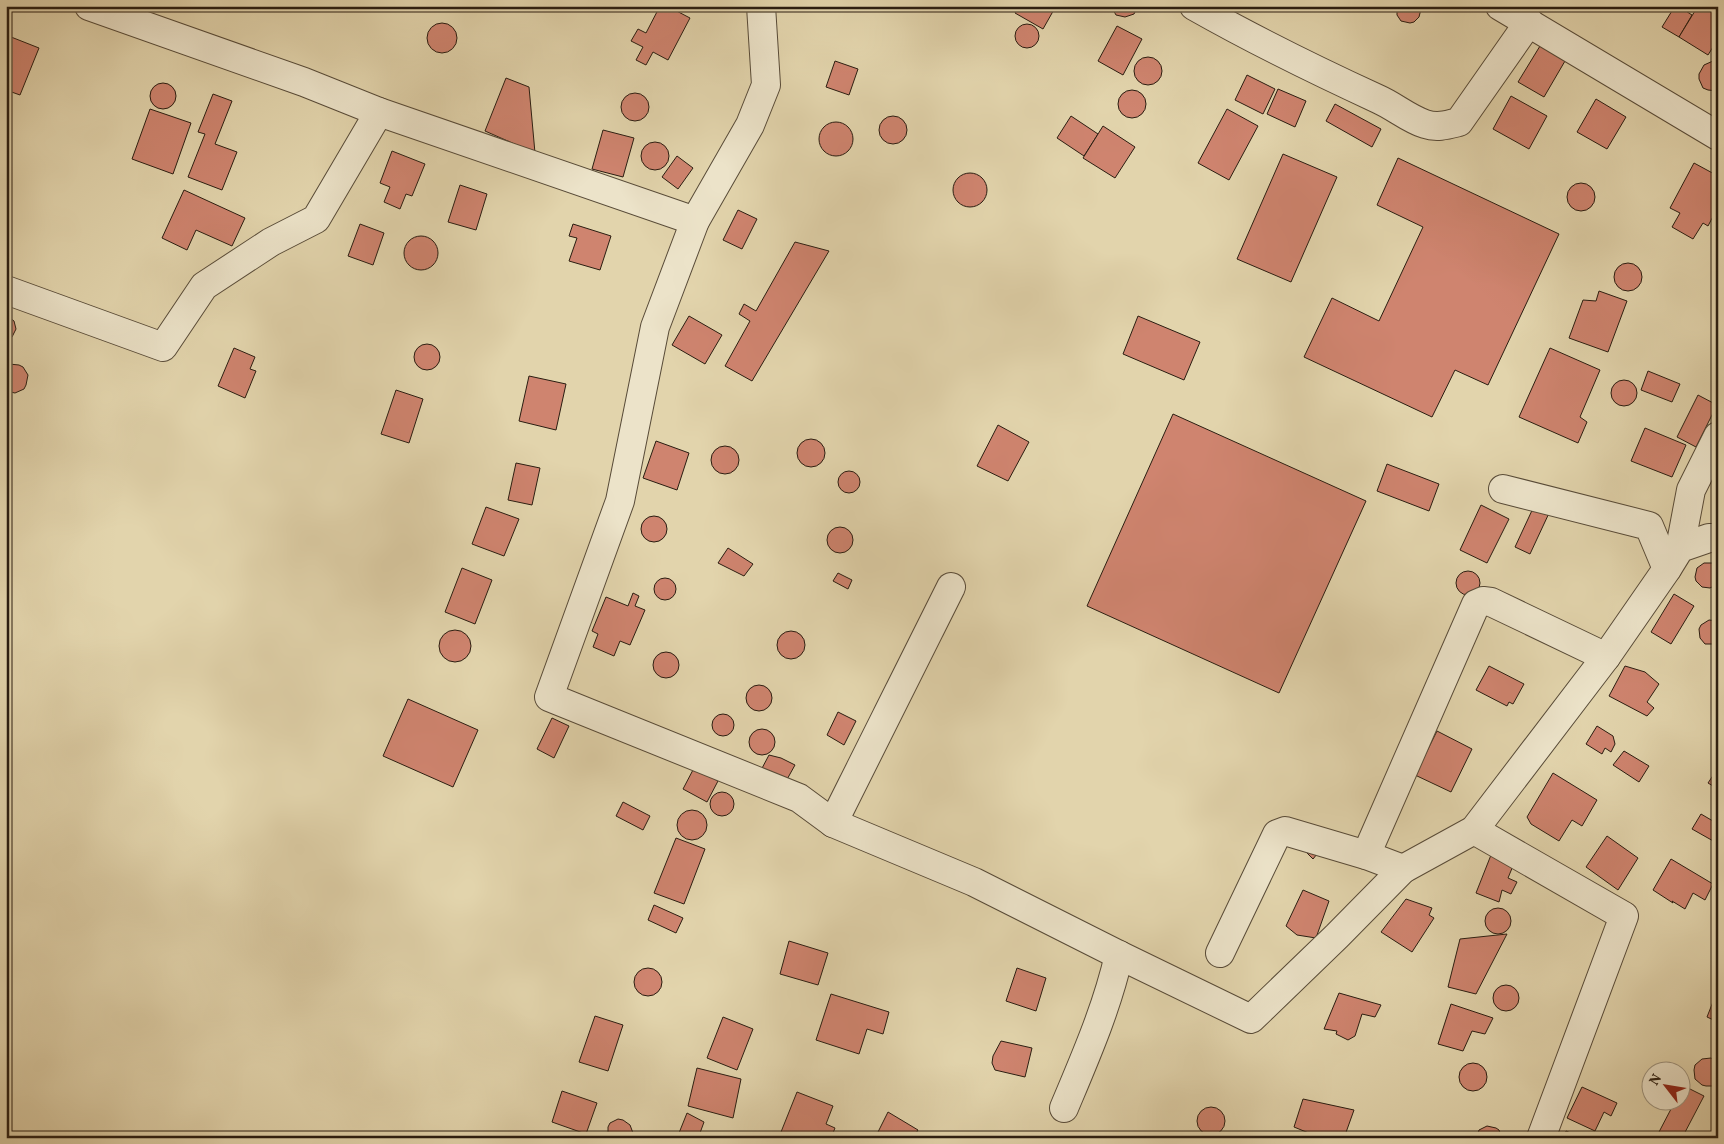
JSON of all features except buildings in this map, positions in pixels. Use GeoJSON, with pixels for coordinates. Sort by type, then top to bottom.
{"type":"FeatureCollection","features":[{"type":"Feature","properties":{"kind":"street"},"geometry":{"type":"LineString","coordinates":[[89,6],[304,82],[379,112],[695,221]]}},
{"type":"Feature","properties":{"kind":"street"},"geometry":{"type":"LineString","coordinates":[[761,6],[766,85],[750,125],[695,221],[655,327],[620,501],[550,696],[799,798],[833,823],[974,882],[1251,1019],[1404,869],[1474,830],[1606,657],[1674,558],[1691,490],[1718,436]]}},
{"type":"Feature","properties":{"kind":"street"},"geometry":{"type":"LineString","coordinates":[[1194,6],[1245,35],[1300,63],[1383,101],[1424,124],[1440,127],[1458,122],[1529,22]]}},
{"type":"Feature","properties":{"kind":"street"},"geometry":{"type":"LineString","coordinates":[[1500,6],[1718,136]]}},
{"type":"Feature","properties":{"kind":"street"},"geometry":{"type":"LineString","coordinates":[[6,290],[163,347],[204,286],[271,242],[316,220],[379,112]]}},
{"type":"Feature","properties":{"kind":"street"},"geometry":{"type":"LineString","coordinates":[[1502,489],[1649,526],[1674,558]]}},
{"type":"Feature","properties":{"kind":"street"},"geometry":{"type":"LineString","coordinates":[[1674,558],[1708,538],[1718,538]]}},
{"type":"Feature","properties":{"kind":"street"},"geometry":{"type":"LineString","coordinates":[[833,823],[951,587]]}},
{"type":"Feature","properties":{"kind":"street"},"geometry":{"type":"LineString","coordinates":[[1366,855],[1476,604],[1483,601],[1491,602],[1606,657]]}},
{"type":"Feature","properties":{"kind":"street"},"geometry":{"type":"LineString","coordinates":[[1474,830],[1624,916],[1541,1138]]}},
{"type":"Feature","properties":{"kind":"street"},"geometry":{"type":"LineString","coordinates":[[1220,953],[1277,834],[1285,831],[1366,855],[1404,869]]}},
{"type":"Feature","properties":{"kind":"street"},"geometry":{"type":"LineString","coordinates":[[1064,1108],[1093,1040],[1112,984],[1119,955]]}}]}
